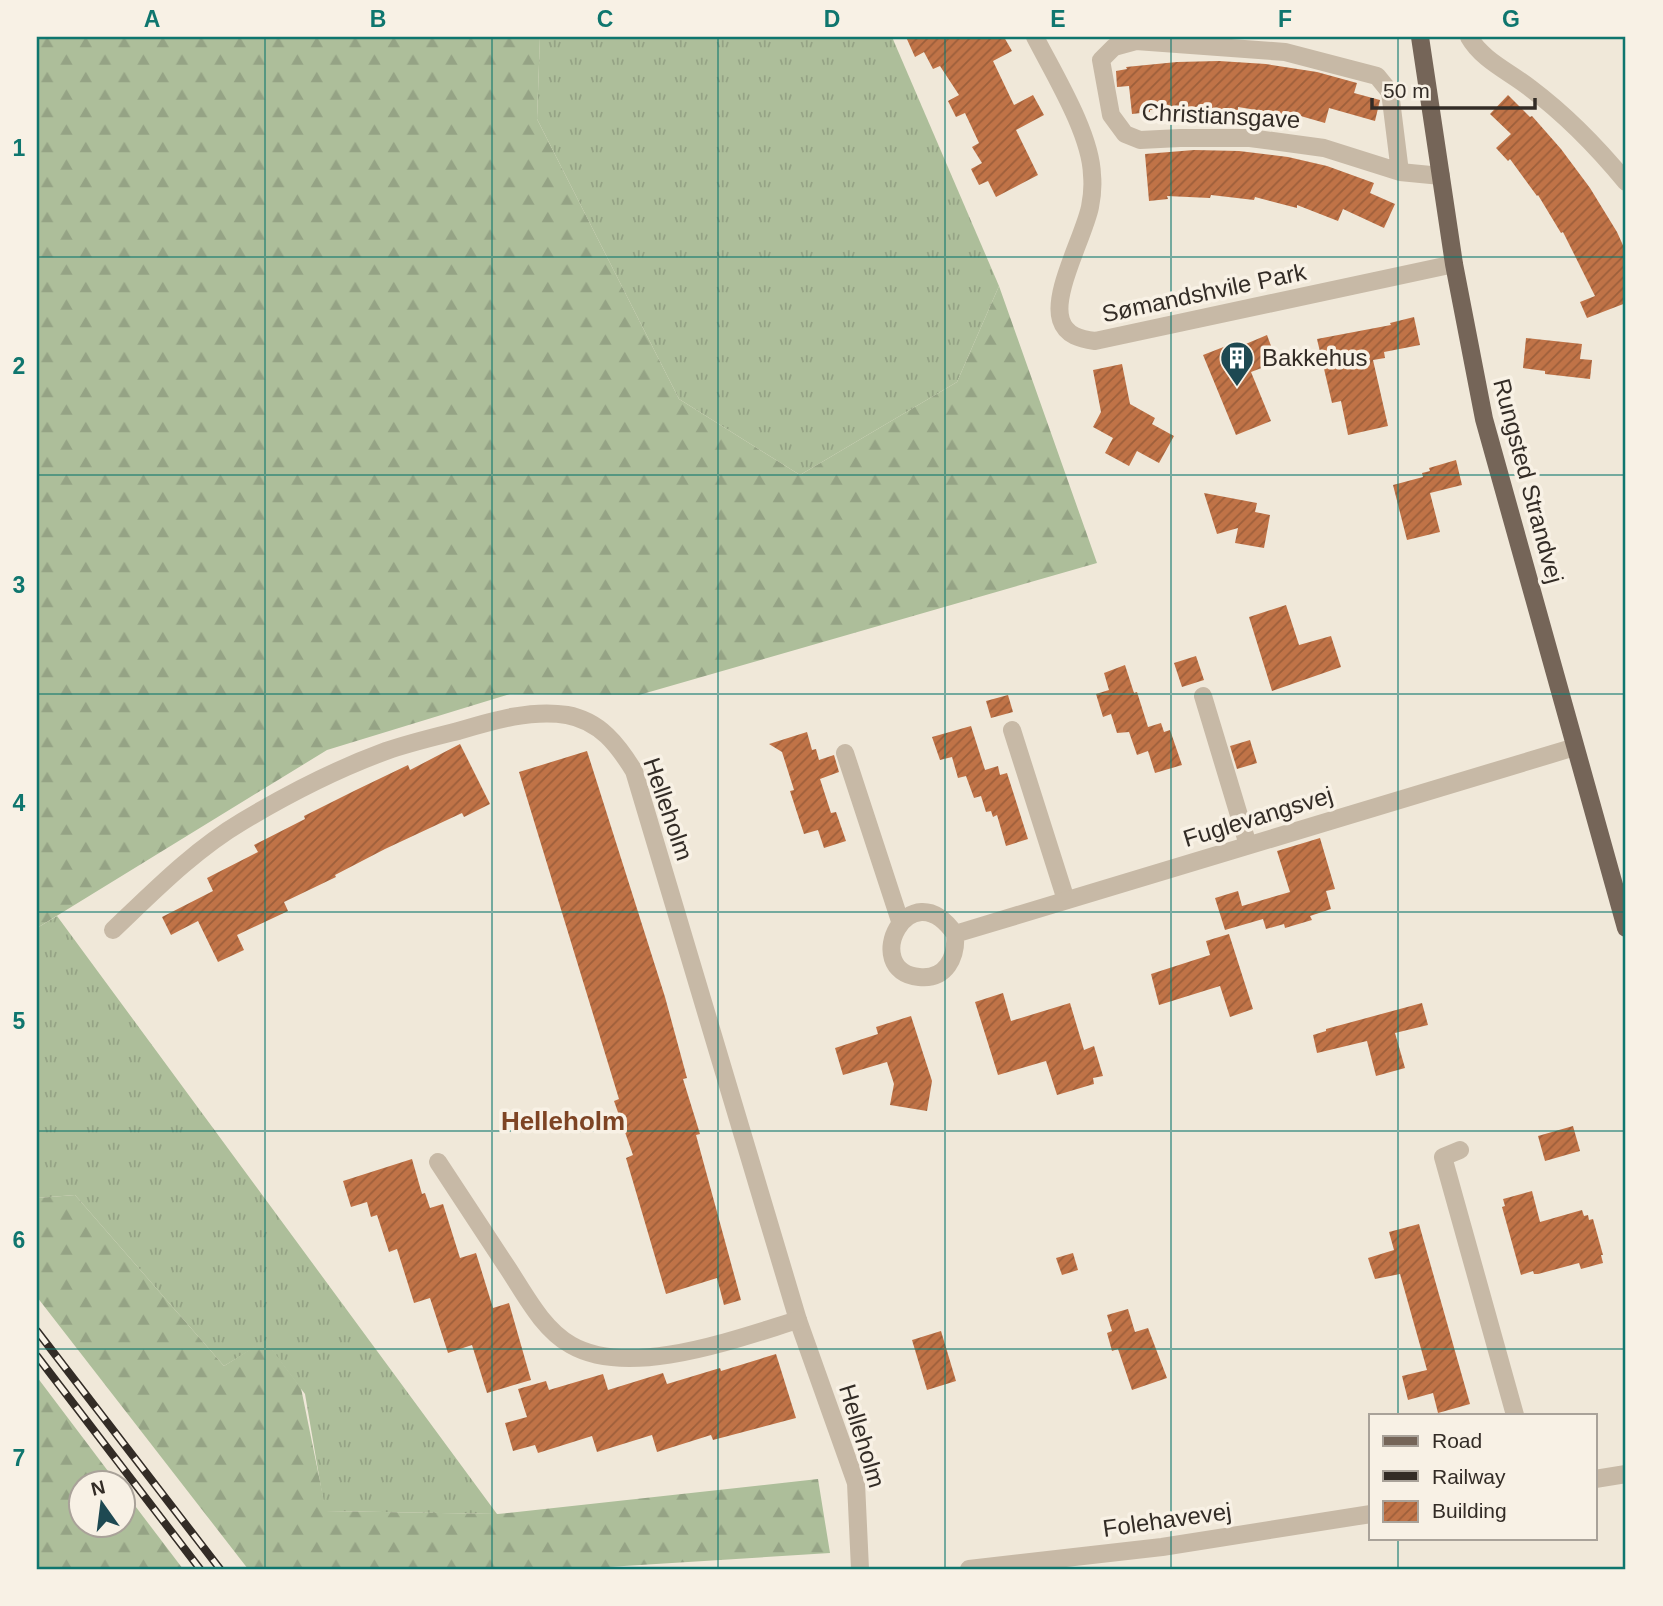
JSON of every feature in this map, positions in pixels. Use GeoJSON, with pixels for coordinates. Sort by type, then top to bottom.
{"type":"FeatureCollection","features":[{"type":"Feature","properties":{"kind":"main road","name":"Rungsted Strandvej"},"geometry":{"type":"LineString","coordinates":[[1420,37],[1454,264],[1489,440],[1626,928]]}},
{"type":"Feature","properties":{"kind":"street","name":"Sømandshvile Park"},"geometry":{"type":"LineString","coordinates":[[1035,37],[1085,140],[1092,173],[1090,207],[1059,301],[1061,321],[1069,332],[1079,338],[1095,341],[1454,264]]}},
{"type":"Feature","properties":{"kind":"street"},"geometry":{"type":"LineString","coordinates":[[1469,37],[1486,57],[1532,89],[1602,152],[1626,182]]}},
{"type":"Feature","properties":{"kind":"street","name":"Christiansgave"},"geometry":{"type":"LineString","coordinates":[[1400,172],[1390,92],[1377,76],[1285,52],[1136,41],[1114,47],[1101,60],[1111,115],[1125,134],[1140,140],[1250,138],[1324,148],[1400,172],[1441,176]]}},
{"type":"Feature","properties":{"kind":"street"},"geometry":{"type":"LineString","coordinates":[[1203,696],[1248,845]]}},
{"type":"Feature","properties":{"kind":"street","name":"Helleholm"},"geometry":{"type":"LineString","coordinates":[[113,930],[182,865],[242,821],[310,785],[387,751],[491,721],[538,713],[569,715],[596,727],[616,743],[634,771],[798,1320],[856,1483],[860,1569]]}},
{"type":"Feature","properties":{"kind":"street"},"geometry":{"type":"LineString","coordinates":[[1012,730],[1066,900]]}},
{"type":"Feature","properties":{"kind":"street","name":"Fuglevangsvej"},"geometry":{"type":"LineString","coordinates":[[955,934],[1575,747]]}},
{"type":"Feature","properties":{"kind":"street"},"geometry":{"type":"LineString","coordinates":[[845,753],[901,922]]}},
{"type":"Feature","properties":{"kind":"street"},"geometry":{"type":"LineString","coordinates":[[917,912],[932,913],[944,919],[955,934],[953,960],[943,971],[930,977],[917,977],[904,971],[895,961],[891,947],[892,933],[901,922],[917,912]]}},
{"type":"Feature","properties":{"kind":"street"},"geometry":{"type":"LineString","coordinates":[[1460,1150],[1443,1157],[1515,1414]]}},
{"type":"Feature","properties":{"kind":"street"},"geometry":{"type":"LineString","coordinates":[[438,1162],[545,1324],[572,1346],[606,1357],[646,1357],[708,1347],[798,1320]]}},
{"type":"Feature","properties":{"kind":"street"},"geometry":{"type":"LineString","coordinates":[[1596,1479],[1626,1474]]}},
{"type":"Feature","properties":{"kind":"street","name":"Folehavevej"},"geometry":{"type":"LineString","coordinates":[[969,1569],[1162,1547],[1369,1514]]}},
{"type":"Feature","properties":{"kind":"green space"},"geometry":{"type":"Polygon","coordinates":[[[37,37],[540,37],[537,119],[679,399],[800,475],[957,382],[999,286],[1097,563],[639,695],[510,694],[327,750],[37,928],[37,37]]]}},
{"type":"Feature","properties":{"kind":"green space"},"geometry":{"type":"Polygon","coordinates":[[[540,37],[892,37],[999,286],[957,382],[800,475],[679,399],[537,119],[540,37]]]}},
{"type":"Feature","properties":{"kind":"green space"},"geometry":{"type":"Polygon","coordinates":[[[57,916],[497,1514],[325,1511],[305,1394],[265,1341],[224,1366],[75,1195],[37,1198],[37,928],[57,916]]]}},
{"type":"Feature","properties":{"kind":"green space"},"geometry":{"type":"Polygon","coordinates":[[[75,1195],[224,1366],[265,1340],[301,1388],[326,1511],[498,1514],[818,1479],[830,1553],[576,1569],[248,1569],[37,1297],[37,1198],[75,1195]]]}},
{"type":"Feature","properties":{"kind":"green space"},"geometry":{"type":"Polygon","coordinates":[[[37,1377],[107,1470],[66,1470],[66,1540],[136,1540],[136,1507],[183,1569],[37,1569],[37,1377]]]}},
{"type":"Feature","properties":{"kind":"building"},"geometry":{"type":"Polygon","coordinates":[[[906,37],[1004,37],[1012,51],[993,61],[1014,105],[1033,95],[1044,115],[1016,130],[1038,175],[996,197],[988,181],[979,185],[971,169],[982,163],[972,147],[979,143],[965,113],[956,117],[948,101],[959,95],[940,66],[933,69],[924,52],[915,57],[906,37]]]}},
{"type":"Feature","properties":{"kind":"building"},"geometry":{"type":"Polygon","coordinates":[[[1219,61],[1266,64],[1317,72],[1357,83],[1354,93],[1380,100],[1375,121],[1329,108],[1325,123],[1283,111],[1282,114],[1238,107],[1238,110],[1193,107],[1132,114],[1129,86],[1117,87],[1116,71],[1127,69],[1126,67],[1219,61]]]}},
{"type":"Feature","properties":{"kind":"building"},"geometry":{"type":"Polygon","coordinates":[[[1508,95],[1532,116],[1561,149],[1590,188],[1617,232],[1626,252],[1626,303],[1587,318],[1580,302],[1595,296],[1563,232],[1561,233],[1538,195],[1510,159],[1508,161],[1496,148],[1511,134],[1490,114],[1508,95]]]}},
{"type":"Feature","properties":{"kind":"building"},"geometry":{"type":"Polygon","coordinates":[[[1194,150],[1239,151],[1288,157],[1327,166],[1374,183],[1370,193],[1395,204],[1384,228],[1343,209],[1338,221],[1297,205],[1297,208],[1255,197],[1254,200],[1211,195],[1210,198],[1167,196],[1168,199],[1149,201],[1145,154],[1194,150]]]}},
{"type":"Feature","properties":{"kind":"building"},"geometry":{"type":"Polygon","coordinates":[[[1414,317],[1420,345],[1384,352],[1385,358],[1373,360],[1388,426],[1348,435],[1341,401],[1332,403],[1317,339],[1391,325],[1390,323],[1414,317]]]}},
{"type":"Feature","properties":{"kind":"building","name":"Bakkehus"},"geometry":{"type":"Polygon","coordinates":[[[1267,335],[1277,362],[1251,372],[1271,421],[1236,435],[1203,355],[1239,341],[1241,346],[1267,335]]]}},
{"type":"Feature","properties":{"kind":"building"},"geometry":{"type":"Polygon","coordinates":[[[1526,338],[1582,344],[1580,359],[1592,360],[1590,379],[1545,374],[1545,371],[1523,368],[1526,338]]]}},
{"type":"Feature","properties":{"kind":"building"},"geometry":{"type":"Polygon","coordinates":[[[1122,364],[1130,404],[1155,418],[1152,424],[1174,436],[1159,463],[1137,451],[1129,466],[1105,453],[1113,438],[1093,427],[1101,412],[1093,370],[1122,364]]]}},
{"type":"Feature","properties":{"kind":"building"},"geometry":{"type":"Polygon","coordinates":[[[1456,460],[1462,485],[1430,493],[1440,532],[1407,540],[1393,485],[1423,477],[1422,473],[1430,471],[1429,468],[1456,460]]]}},
{"type":"Feature","properties":{"kind":"building"},"geometry":{"type":"Polygon","coordinates":[[[1204,493],[1257,503],[1255,512],[1270,515],[1264,548],[1235,543],[1238,528],[1217,534],[1204,493]]]}},
{"type":"Feature","properties":{"kind":"building"},"geometry":{"type":"Polygon","coordinates":[[[1286,605],[1299,645],[1331,636],[1341,667],[1272,691],[1249,617],[1286,605]]]}},
{"type":"Feature","properties":{"kind":"building"},"geometry":{"type":"Polygon","coordinates":[[[1196,656],[1204,680],[1182,687],[1174,663],[1196,656]]]}},
{"type":"Feature","properties":{"kind":"building"},"geometry":{"type":"Polygon","coordinates":[[[1125,665],[1148,727],[1161,723],[1164,732],[1170,730],[1182,765],[1155,773],[1148,751],[1137,755],[1129,732],[1117,733],[1111,714],[1103,717],[1096,694],[1109,690],[1104,673],[1125,665]]]}},
{"type":"Feature","properties":{"kind":"building"},"geometry":{"type":"Polygon","coordinates":[[[1008,695],[1013,712],[991,718],[986,701],[1008,695]]]}},
{"type":"Feature","properties":{"kind":"building"},"geometry":{"type":"Polygon","coordinates":[[[971,726],[985,770],[998,766],[1000,775],[1007,773],[1028,839],[1006,846],[997,815],[993,817],[991,811],[986,812],[981,796],[974,798],[966,776],[958,778],[952,757],[940,760],[932,737],[971,726]]]}},
{"type":"Feature","properties":{"kind":"building"},"geometry":{"type":"Polygon","coordinates":[[[807,732],[812,750],[816,749],[819,760],[834,755],[839,772],[820,779],[831,813],[836,812],[846,841],[824,848],[818,830],[804,834],[790,791],[794,790],[782,752],[769,744],[807,732]]]}},
{"type":"Feature","properties":{"kind":"building"},"geometry":{"type":"Polygon","coordinates":[[[1250,740],[1257,763],[1237,769],[1230,746],[1250,740]]]}},
{"type":"Feature","properties":{"kind":"building"},"geometry":{"type":"Polygon","coordinates":[[[460,744],[490,804],[464,817],[462,813],[385,849],[284,902],[288,911],[237,935],[244,950],[218,962],[198,921],[171,935],[162,917],[213,891],[207,878],[258,852],[254,845],[356,790],[408,765],[410,770],[460,744]]]}},
{"type":"Feature","properties":{"kind":"building"},"geometry":{"type":"Polygon","coordinates":[[[587,751],[665,997],[687,1078],[683,1079],[700,1134],[696,1135],[741,1300],[724,1305],[717,1278],[666,1294],[626,1158],[633,1155],[614,1101],[619,1099],[519,772],[587,751]]]}},
{"type":"Feature","properties":{"kind":"building"},"geometry":{"type":"Polygon","coordinates":[[[1320,838],[1335,889],[1326,891],[1331,909],[1310,916],[1312,920],[1285,928],[1284,924],[1266,929],[1263,919],[1225,930],[1215,898],[1238,891],[1242,906],[1290,892],[1277,851],[1320,838]]]}},
{"type":"Feature","properties":{"kind":"building"},"geometry":{"type":"Polygon","coordinates":[[[1229,934],[1253,1009],[1230,1017],[1220,986],[1159,1005],[1151,974],[1210,955],[1206,941],[1229,934]]]}},
{"type":"Feature","properties":{"kind":"building"},"geometry":{"type":"Polygon","coordinates":[[[1003,993],[1011,1021],[1070,1003],[1084,1050],[1094,1046],[1103,1076],[1093,1078],[1094,1084],[1057,1095],[1046,1061],[998,1075],[975,1002],[1003,993]]]}},
{"type":"Feature","properties":{"kind":"building"},"geometry":{"type":"Polygon","coordinates":[[[1422,1003],[1428,1025],[1395,1033],[1405,1068],[1376,1076],[1367,1041],[1317,1053],[1313,1035],[1422,1003]]]}},
{"type":"Feature","properties":{"kind":"building"},"geometry":{"type":"Polygon","coordinates":[[[911,1016],[932,1081],[927,1111],[890,1105],[894,1084],[887,1062],[843,1075],[835,1048],[878,1034],[876,1027],[911,1016]]]}},
{"type":"Feature","properties":{"kind":"building"},"geometry":{"type":"Polygon","coordinates":[[[1573,1126],[1580,1151],[1545,1161],[1538,1136],[1573,1126]]]}},
{"type":"Feature","properties":{"kind":"building"},"geometry":{"type":"Polygon","coordinates":[[[412,1159],[422,1194],[425,1193],[430,1208],[443,1204],[460,1258],[476,1253],[493,1308],[509,1303],[531,1380],[487,1393],[472,1345],[448,1353],[430,1298],[414,1303],[397,1249],[389,1252],[377,1215],[371,1217],[367,1202],[351,1207],[343,1181],[412,1159]]]}},
{"type":"Feature","properties":{"kind":"building"},"geometry":{"type":"Polygon","coordinates":[[[1532,1191],[1540,1222],[1582,1210],[1584,1216],[1588,1215],[1589,1220],[1593,1219],[1603,1263],[1581,1269],[1579,1263],[1538,1274],[1533,1271],[1521,1275],[1502,1207],[1505,1206],[1503,1199],[1532,1191]]]}},
{"type":"Feature","properties":{"kind":"building"},"geometry":{"type":"Polygon","coordinates":[[[1419,1224],[1470,1404],[1438,1413],[1433,1393],[1408,1400],[1402,1376],[1427,1370],[1400,1274],[1375,1279],[1368,1258],[1394,1250],[1389,1232],[1419,1224]]]}},
{"type":"Feature","properties":{"kind":"building"},"geometry":{"type":"Polygon","coordinates":[[[1073,1253],[1078,1270],[1062,1275],[1056,1258],[1073,1253]]]}},
{"type":"Feature","properties":{"kind":"building"},"geometry":{"type":"Polygon","coordinates":[[[1128,1309],[1135,1332],[1148,1328],[1167,1378],[1132,1390],[1118,1349],[1112,1351],[1107,1333],[1112,1331],[1107,1315],[1128,1309]]]}},
{"type":"Feature","properties":{"kind":"building"},"geometry":{"type":"Polygon","coordinates":[[[941,1331],[956,1381],[927,1390],[912,1340],[941,1331]]]}},
{"type":"Feature","properties":{"kind":"building"},"geometry":{"type":"Polygon","coordinates":[[[776,1354],[796,1418],[713,1440],[711,1435],[657,1452],[652,1435],[597,1452],[592,1436],[538,1453],[535,1445],[513,1451],[505,1423],[527,1417],[518,1389],[546,1381],[549,1390],[603,1374],[608,1390],[663,1373],[667,1384],[776,1354]]]}},
{"type":"Feature","properties":{"kind":"railway"},"geometry":{"type":"LineString","coordinates":[[37,1331],[220,1569]]}},
{"type":"Feature","properties":{"kind":"railway"},"geometry":{"type":"LineString","coordinates":[[37,1356],[200,1569]]}},
{"type":"Feature","properties":{"kind":"place","name":"Bakkehus"},"geometry":{"type":"Point","coordinates":[1237,388]}},
{"type":"Feature","properties":{"kind":"district","name":"Helleholm"},"geometry":{"type":"Point","coordinates":[563,1121]}}]}
